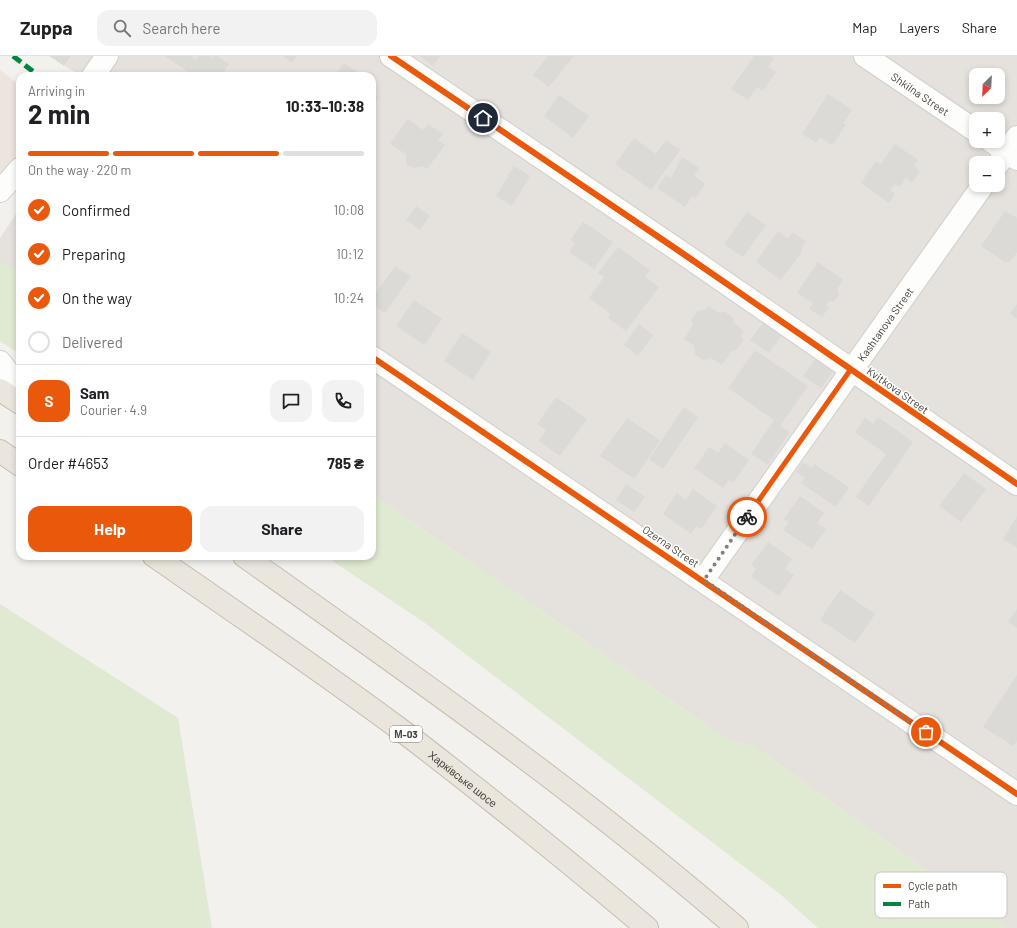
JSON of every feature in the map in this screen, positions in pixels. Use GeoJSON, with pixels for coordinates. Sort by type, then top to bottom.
{"type":"FeatureCollection","features":[{"type":"Feature","properties":{"kind":"highway"},"geometry":{"type":"LineString","coordinates":[[0,390],[16,400]]}},
{"type":"Feature","properties":{"kind":"highway"},"geometry":{"type":"LineString","coordinates":[[0,451],[16,462]]}},
{"type":"Feature","properties":{"kind":"highway","name":"Харківське шосе"},"geometry":{"type":"LineString","coordinates":[[160,560],[243,617],[404,733],[560,855],[647,928]]}},
{"type":"Feature","properties":{"kind":"highway"},"geometry":{"type":"LineString","coordinates":[[250,560],[420,680],[587,805],[737,928]]}},
{"type":"Feature","properties":{"kind":"street"},"geometry":{"type":"LineString","coordinates":[[96,72],[107,56]]}},
{"type":"Feature","properties":{"kind":"street","name":"Kvitkova Street"},"geometry":{"type":"LineString","coordinates":[[391,56],[851,369],[1017,484]]}},
{"type":"Feature","properties":{"kind":"street","name":"Shkilna Street"},"geometry":{"type":"LineString","coordinates":[[866,56],[969,126]]}},
{"type":"Feature","properties":{"kind":"street"},"geometry":{"type":"LineString","coordinates":[[0,191],[16,173]]}},
{"type":"Feature","properties":{"kind":"street","name":"Kashtanova Street"},"geometry":{"type":"LineString","coordinates":[[704,580],[851,369],[978,192]]}},
{"type":"Feature","properties":{"kind":"street","name":"Ozerna Street"},"geometry":{"type":"LineString","coordinates":[[376,360],[704,580],[1017,794]]}},
{"type":"Feature","properties":{"kind":"street"},"geometry":{"type":"LineString","coordinates":[[0,362],[16,383]]}},
{"type":"Feature","properties":{"kind":"shaded area"},"geometry":{"type":"Polygon","coordinates":[[[49,56],[1017,56],[1017,928],[1007,928],[993,918],[1007,918],[1007,872],[929,872],[754,746],[727,739],[376,497],[376,72],[75,72],[49,56]]]}},
{"type":"Feature","properties":{"kind":"shaded area"},"geometry":{"type":"Polygon","coordinates":[[[0,70],[16,82],[16,159],[0,178],[0,70]]]}},
{"type":"Feature","properties":{"kind":"shaded area"},"geometry":{"type":"Polygon","coordinates":[[[16,214],[16,270],[0,262],[0,238],[16,214]]]}},
{"type":"Feature","properties":{"kind":"green space"},"geometry":{"type":"Polygon","coordinates":[[[0,262],[16,270],[16,351],[0,341],[0,262]]]}},
{"type":"Feature","properties":{"kind":"green space"},"geometry":{"type":"Polygon","coordinates":[[[376,497],[727,739],[754,746],[929,872],[875,872],[875,918],[993,918],[1007,928],[818,928],[780,894],[425,623],[331,560],[376,560],[376,497]]]}},
{"type":"Feature","properties":{"kind":"green space"},"geometry":{"type":"Polygon","coordinates":[[[0,604],[178,718],[212,928],[0,928],[0,604]]]}},
{"type":"Feature","properties":{"kind":"building"},"geometry":{"type":"Polygon","coordinates":[[[50,56],[71,56],[64,66],[50,56]]]}},
{"type":"Feature","properties":{"kind":"building"},"geometry":{"type":"Polygon","coordinates":[[[165,56],[190,56],[196,60],[199,56],[209,56],[211,58],[213,56],[217,56],[229,64],[224,72],[188,72],[165,56]]]}},
{"type":"Feature","properties":{"kind":"building"},"geometry":{"type":"Polygon","coordinates":[[[283,56],[297,56],[292,63],[283,56]]]}},
{"type":"Feature","properties":{"kind":"building"},"geometry":{"type":"Polygon","coordinates":[[[420,56],[440,56],[433,66],[420,56]]]}},
{"type":"Feature","properties":{"kind":"building"},"geometry":{"type":"Polygon","coordinates":[[[548,56],[574,56],[549,87],[533,75],[548,56]]]}},
{"type":"Feature","properties":{"kind":"building"},"geometry":{"type":"Polygon","coordinates":[[[754,56],[770,56],[774,58],[768,67],[776,72],[763,91],[757,87],[748,100],[731,89],[754,56]]]}},
{"type":"Feature","properties":{"kind":"building"},"geometry":{"type":"Polygon","coordinates":[[[344,63],[358,72],[338,72],[344,63]]]}},
{"type":"Feature","properties":{"kind":"building"},"geometry":{"type":"Polygon","coordinates":[[[828,94],[852,110],[843,123],[846,125],[832,145],[819,137],[816,143],[802,134],[828,94]]]}},
{"type":"Feature","properties":{"kind":"building"},"geometry":{"type":"Polygon","coordinates":[[[559,95],[589,116],[573,138],[544,116],[559,95]]]}},
{"type":"Feature","properties":{"kind":"building"},"geometry":{"type":"Polygon","coordinates":[[[408,119],[423,130],[428,124],[443,134],[438,140],[445,145],[427,169],[422,166],[415,168],[409,166],[406,163],[406,154],[390,144],[408,119]]]}},
{"type":"Feature","properties":{"kind":"building"},"geometry":{"type":"Polygon","coordinates":[[[634,138],[656,154],[666,140],[680,150],[651,190],[615,164],[634,138]]]}},
{"type":"Feature","properties":{"kind":"building"},"geometry":{"type":"Polygon","coordinates":[[[895,144],[918,160],[914,166],[920,171],[912,183],[906,178],[900,187],[895,184],[890,190],[895,194],[889,203],[861,183],[876,161],[881,164],[895,144]]]}},
{"type":"Feature","properties":{"kind":"building"},"geometry":{"type":"Polygon","coordinates":[[[682,157],[699,168],[694,176],[705,184],[696,198],[692,196],[685,207],[657,188],[666,175],[671,178],[682,157]]]}},
{"type":"Feature","properties":{"kind":"building"},"geometry":{"type":"Polygon","coordinates":[[[514,166],[530,176],[512,206],[496,196],[514,166]]]}},
{"type":"Feature","properties":{"kind":"building"},"geometry":{"type":"Polygon","coordinates":[[[416,206],[430,216],[420,230],[406,220],[416,206]]]}},
{"type":"Feature","properties":{"kind":"building"},"geometry":{"type":"Polygon","coordinates":[[[1005,211],[1017,218],[1017,252],[1010,262],[1005,262],[981,246],[1005,211]]]}},
{"type":"Feature","properties":{"kind":"building"},"geometry":{"type":"Polygon","coordinates":[[[747,212],[766,225],[743,257],[724,244],[747,212]]]}},
{"type":"Feature","properties":{"kind":"building"},"geometry":{"type":"Polygon","coordinates":[[[583,222],[613,242],[594,269],[569,252],[575,243],[570,240],[583,222]]]}},
{"type":"Feature","properties":{"kind":"building"},"geometry":{"type":"Polygon","coordinates":[[[778,231],[788,239],[792,232],[806,241],[801,248],[803,250],[781,280],[756,262],[778,231]]]}},
{"type":"Feature","properties":{"kind":"building"},"geometry":{"type":"Polygon","coordinates":[[[618,247],[650,270],[645,277],[659,287],[626,331],[608,318],[611,314],[589,298],[604,277],[598,273],[618,247]]]}},
{"type":"Feature","properties":{"kind":"building"},"geometry":{"type":"Polygon","coordinates":[[[818,262],[843,280],[837,289],[839,295],[834,301],[829,301],[826,305],[829,307],[822,317],[809,309],[813,303],[797,293],[818,262]]]}},
{"type":"Feature","properties":{"kind":"building"},"geometry":{"type":"Polygon","coordinates":[[[395,266],[411,276],[385,313],[376,307],[376,293],[395,266]]]}},
{"type":"Feature","properties":{"kind":"building"},"geometry":{"type":"Polygon","coordinates":[[[414,300],[442,319],[424,345],[396,326],[414,300]]]}},
{"type":"Feature","properties":{"kind":"building"},"geometry":{"type":"Polygon","coordinates":[[[1017,304],[1017,319],[1010,313],[1017,304]]]}},
{"type":"Feature","properties":{"kind":"building"},"geometry":{"type":"Polygon","coordinates":[[[708,306],[719,313],[724,311],[733,318],[734,323],[744,331],[741,335],[743,340],[736,350],[731,352],[722,365],[711,358],[703,360],[695,354],[694,346],[684,339],[693,325],[691,321],[697,311],[704,310],[708,306]]]}},
{"type":"Feature","properties":{"kind":"building"},"geometry":{"type":"Polygon","coordinates":[[[763,323],[781,336],[769,353],[750,340],[763,323]]]}},
{"type":"Feature","properties":{"kind":"building"},"geometry":{"type":"Polygon","coordinates":[[[639,324],[653,335],[638,356],[624,345],[639,324]]]}},
{"type":"Feature","properties":{"kind":"building"},"geometry":{"type":"Polygon","coordinates":[[[462,333],[491,352],[473,380],[444,361],[462,333]]]}},
{"type":"Feature","properties":{"kind":"building"},"geometry":{"type":"Polygon","coordinates":[[[755,350],[808,386],[780,426],[790,432],[768,465],[751,454],[774,420],[728,388],[755,350]]]}},
{"type":"Feature","properties":{"kind":"building"},"geometry":{"type":"Polygon","coordinates":[[[815,359],[833,372],[821,388],[803,376],[815,359]]]}},
{"type":"Feature","properties":{"kind":"building"},"geometry":{"type":"Polygon","coordinates":[[[556,397],[587,419],[560,456],[539,441],[546,430],[537,424],[556,397]]]}},
{"type":"Feature","properties":{"kind":"building"},"geometry":{"type":"Polygon","coordinates":[[[684,407],[698,417],[663,469],[649,459],[684,407]]]}},
{"type":"Feature","properties":{"kind":"building"},"geometry":{"type":"Polygon","coordinates":[[[878,417],[913,442],[869,506],[856,497],[886,454],[855,432],[865,418],[873,424],[878,417]]]}},
{"type":"Feature","properties":{"kind":"building"},"geometry":{"type":"Polygon","coordinates":[[[627,418],[660,440],[634,479],[600,456],[627,418]]]}},
{"type":"Feature","properties":{"kind":"building"},"geometry":{"type":"Polygon","coordinates":[[[725,443],[749,460],[733,483],[729,480],[723,488],[694,468],[709,447],[718,453],[725,443]]]}},
{"type":"Feature","properties":{"kind":"building"},"geometry":{"type":"Polygon","coordinates":[[[803,462],[812,468],[814,464],[849,487],[836,507],[801,483],[805,478],[796,472],[803,462]]]}},
{"type":"Feature","properties":{"kind":"building"},"geometry":{"type":"Polygon","coordinates":[[[964,473],[986,489],[961,522],[939,506],[964,473]]]}},
{"type":"Feature","properties":{"kind":"building"},"geometry":{"type":"Polygon","coordinates":[[[626,484],[645,497],[634,512],[616,500],[626,484]]]}},
{"type":"Feature","properties":{"kind":"building"},"geometry":{"type":"Polygon","coordinates":[[[693,489],[717,506],[701,529],[696,526],[691,534],[663,514],[677,493],[686,500],[693,489]]]}},
{"type":"Feature","properties":{"kind":"building"},"geometry":{"type":"Polygon","coordinates":[[[800,496],[824,513],[817,523],[826,529],[812,549],[783,530],[789,522],[784,519],[800,496]]]}},
{"type":"Feature","properties":{"kind":"building"},"geometry":{"type":"Polygon","coordinates":[[[1017,516],[1017,548],[1003,539],[1017,516]]]}},
{"type":"Feature","properties":{"kind":"building"},"geometry":{"type":"Polygon","coordinates":[[[768,542],[792,559],[785,569],[794,575],[779,596],[751,577],[756,569],[751,565],[768,542]]]}},
{"type":"Feature","properties":{"kind":"building"},"geometry":{"type":"Polygon","coordinates":[[[840,590],[875,614],[855,643],[820,620],[840,590]]]}},
{"type":"Feature","properties":{"kind":"building"},"geometry":{"type":"Polygon","coordinates":[[[1017,609],[1017,628],[1008,622],[1017,609]]]}},
{"type":"Feature","properties":{"kind":"building"},"geometry":{"type":"Polygon","coordinates":[[[1017,675],[1017,741],[1013,746],[983,727],[1017,675]]]}},
{"type":"Feature","properties":{"kind":"marked path"},"geometry":{"type":"LineString","coordinates":[[13,56],[34,72]]}},
{"type":"Feature","properties":{"kind":"cycle path"},"geometry":{"type":"LineString","coordinates":[[391,56],[678,250],[1017,484]]}},
{"type":"Feature","properties":{"kind":"cycle path"},"geometry":{"type":"LineString","coordinates":[[376,360],[1017,794]]}},
{"type":"Feature","properties":{"kind":"way so far"},"geometry":{"type":"LineString","coordinates":[[747,517],[704,580],[926,732]]}},
{"type":"Feature","properties":{"kind":"route"},"geometry":{"type":"LineString","coordinates":[[483,118],[851,369],[747,517]]}}]}
